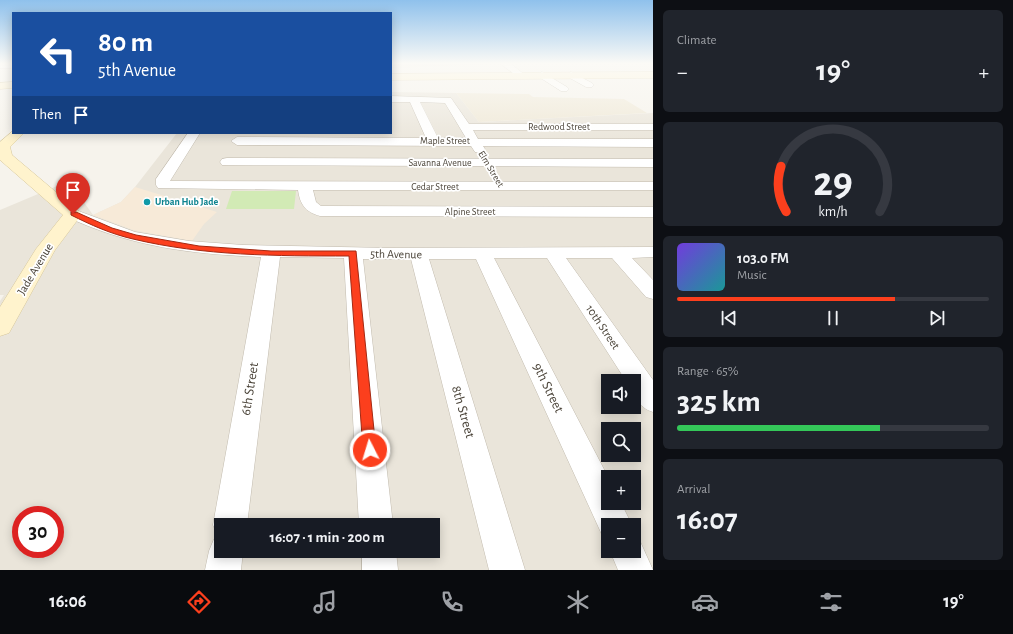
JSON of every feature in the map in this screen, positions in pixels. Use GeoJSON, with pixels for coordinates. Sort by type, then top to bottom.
{"type":"FeatureCollection","features":[{"type":"Feature","properties":{"kind":"main road"},"geometry":{"type":"LineString","coordinates":[[17,134],[3,146],[5,157],[73,214]]}},
{"type":"Feature","properties":{"kind":"main road","name":"Jade Avenue"},"geometry":{"type":"LineString","coordinates":[[0,327],[46,249],[73,214]]}},
{"type":"Feature","properties":{"kind":"street"},"geometry":{"type":"LineString","coordinates":[[392,99],[414,100],[433,141]]}},
{"type":"Feature","properties":{"kind":"street","name":"Elm Street"},"geometry":{"type":"LineString","coordinates":[[414,100],[448,100],[518,212]]}},
{"type":"Feature","properties":{"kind":"street","name":"Redwood Street"},"geometry":{"type":"LineString","coordinates":[[465,127],[653,127]]}},
{"type":"Feature","properties":{"kind":"street","name":"Cedar Street"},"geometry":{"type":"LineString","coordinates":[[193,134],[162,183],[169,186],[653,186]]}},
{"type":"Feature","properties":{"kind":"street"},"geometry":{"type":"LineString","coordinates":[[217,186],[239,137]]}},
{"type":"Feature","properties":{"kind":"street","name":"Maple Street"},"geometry":{"type":"LineString","coordinates":[[239,137],[386,137],[433,141],[653,143]]}},
{"type":"Feature","properties":{"kind":"street","name":"Savanna Avenue"},"geometry":{"type":"LineString","coordinates":[[227,162],[653,163]]}},
{"type":"Feature","properties":{"kind":"street","name":"Alpine Street"},"geometry":{"type":"LineString","coordinates":[[305,186],[309,205],[313,209],[320,211],[653,212]]}},
{"type":"Feature","properties":{"kind":"street","name":"5th Avenue"},"geometry":{"type":"LineString","coordinates":[[73,214],[109,230],[135,237],[199,248],[271,253],[419,255],[482,252],[653,252]]}},
{"type":"Feature","properties":{"kind":"street","name":"9th Street"},"geometry":{"type":"LineString","coordinates":[[482,252],[612,518]]}},
{"type":"Feature","properties":{"kind":"street"},"geometry":{"type":"LineString","coordinates":[[617,252],[653,292]]}},
{"type":"Feature","properties":{"kind":"street","name":"6th Street"},"geometry":{"type":"LineString","coordinates":[[231,518],[271,253]]}},
{"type":"Feature","properties":{"kind":"street"},"geometry":{"type":"LineString","coordinates":[[353,253],[375,518]]}},
{"type":"Feature","properties":{"kind":"street","name":"10th Street"},"geometry":{"type":"LineString","coordinates":[[553,253],[653,401]]}},
{"type":"Feature","properties":{"kind":"street","name":"8th Street"},"geometry":{"type":"LineString","coordinates":[[419,255],[507,570]]}},
{"type":"Feature","properties":{"kind":"street"},"geometry":{"type":"LineString","coordinates":[[223,570],[225,558]]}},
{"type":"Feature","properties":{"kind":"street"},"geometry":{"type":"LineString","coordinates":[[379,558],[380,570]]}},
{"type":"Feature","properties":{"kind":"street"},"geometry":{"type":"LineString","coordinates":[[630,558],[636,570]]}},
{"type":"Feature","properties":{"kind":"shaded area"},"geometry":{"type":"Polygon","coordinates":[[[392,92],[456,93],[479,122],[653,113],[653,570],[0,570],[0,301],[4,295],[0,295],[0,210],[69,181],[93,215],[121,202],[135,187],[176,134],[392,134],[392,92]]]}},
{"type":"Feature","properties":{"kind":"shaded area"},"geometry":{"type":"Polygon","coordinates":[[[456,93],[529,94],[533,97],[624,99],[647,113],[479,122],[456,93]]]}},
{"type":"Feature","properties":{"kind":"shaded area"},"geometry":{"type":"Polygon","coordinates":[[[135,187],[217,212],[204,224],[192,241],[133,230],[93,215],[121,202],[135,187]]]}},
{"type":"Feature","properties":{"kind":"green space"},"geometry":{"type":"Polygon","coordinates":[[[232,191],[296,191],[294,209],[226,209],[232,191]]]}},
{"type":"Feature","properties":{"kind":"place","name":"Urban Hub Jade"},"geometry":{"type":"Point","coordinates":[147,202]}},
{"type":"Feature","properties":{"kind":"route"},"geometry":{"type":"LineString","coordinates":[[73,214],[109,230],[135,237],[199,248],[271,253],[353,253],[370,450]]}}]}
